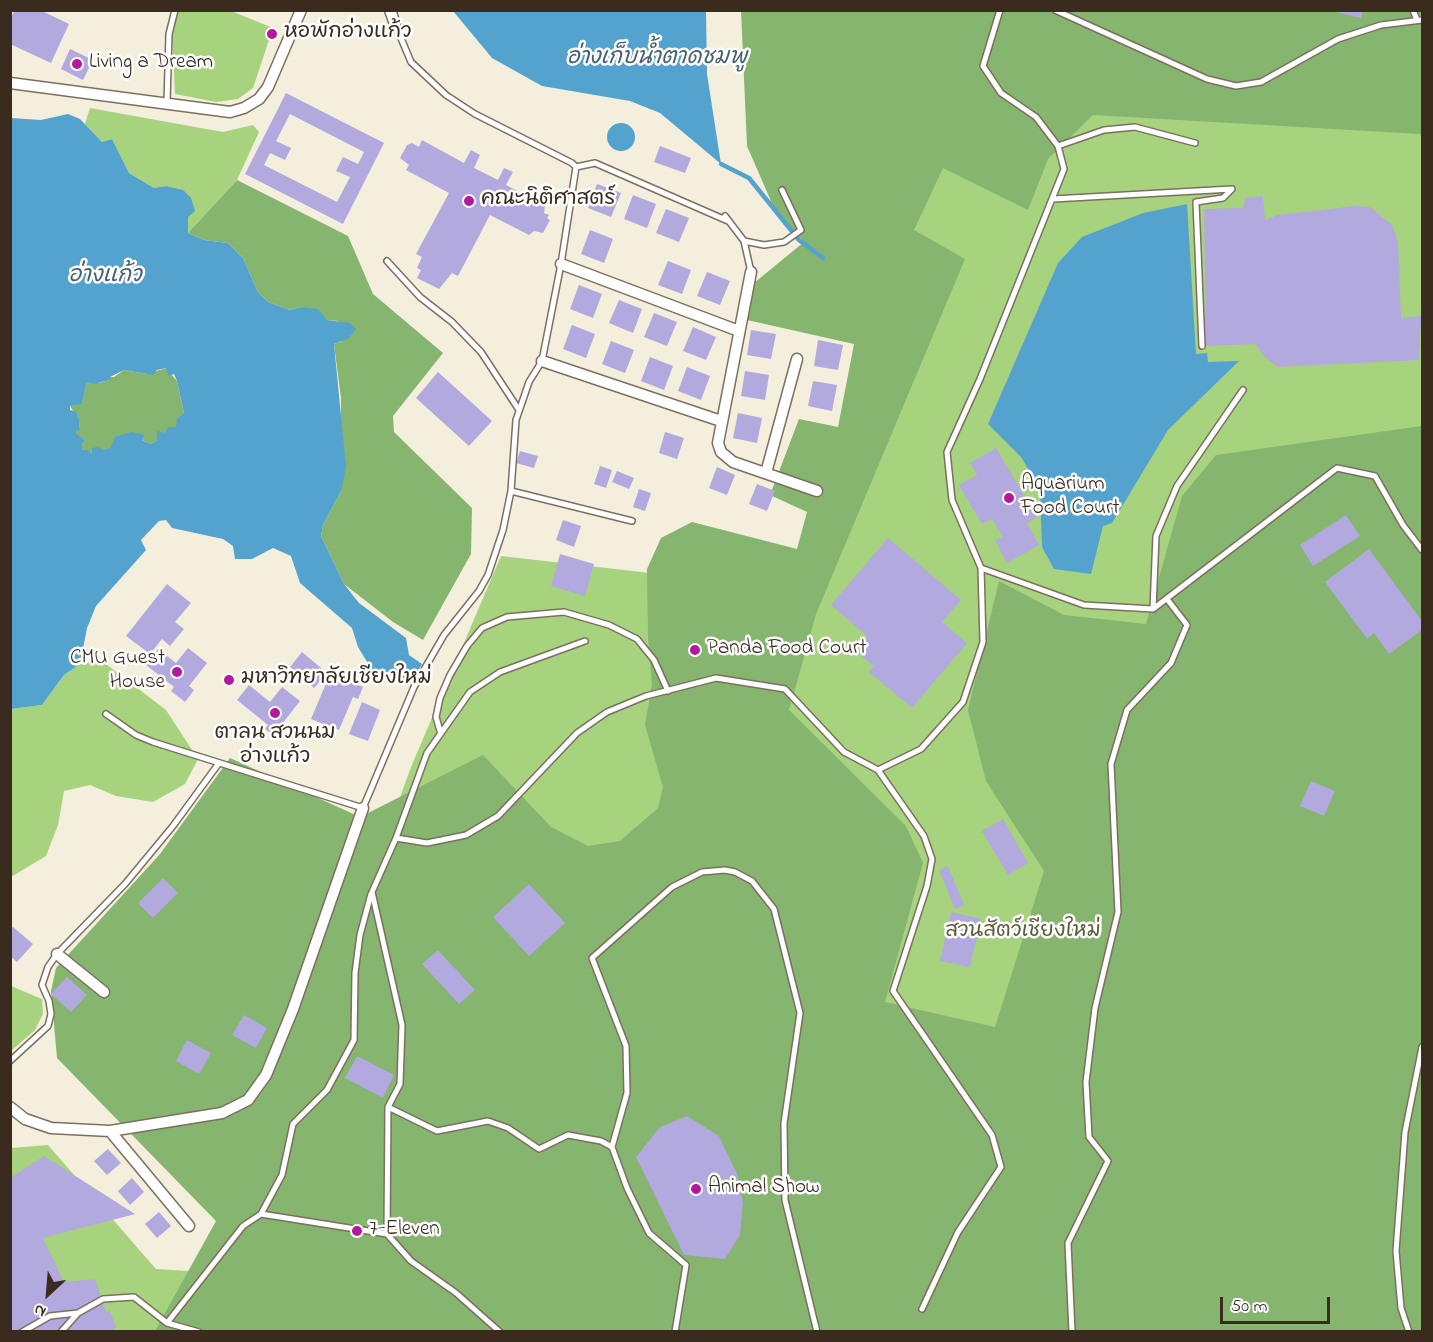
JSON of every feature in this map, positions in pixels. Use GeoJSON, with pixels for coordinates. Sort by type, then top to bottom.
{"type":"FeatureCollection","features":[{"type":"Feature","properties":{"kind":"street"},"geometry":{"type":"LineString","coordinates":[[10,83],[230,112],[259,99],[268,87],[301,10]]}},
{"type":"Feature","properties":{"kind":"street"},"geometry":{"type":"LineString","coordinates":[[392,10],[395,24]]}},
{"type":"Feature","properties":{"kind":"street"},"geometry":{"type":"LineString","coordinates":[[561,264],[739,331]]}},
{"type":"Feature","properties":{"kind":"street"},"geometry":{"type":"LineString","coordinates":[[750,272],[718,443],[721,452],[733,462],[817,490]]}},
{"type":"Feature","properties":{"kind":"street"},"geometry":{"type":"LineString","coordinates":[[766,474],[797,359]]}},
{"type":"Feature","properties":{"kind":"street"},"geometry":{"type":"LineString","coordinates":[[542,361],[721,421]]}},
{"type":"Feature","properties":{"kind":"street"},"geometry":{"type":"LineString","coordinates":[[10,1107],[39,1125],[80,1131],[111,1131],[222,1113],[237,1108],[259,1088],[293,1009],[363,808]]}},
{"type":"Feature","properties":{"kind":"street"},"geometry":{"type":"LineString","coordinates":[[57,954],[104,992]]}},
{"type":"Feature","properties":{"kind":"street"},"geometry":{"type":"LineString","coordinates":[[111,1131],[189,1226]]}},
{"type":"Feature","properties":{"kind":"lane"},"geometry":{"type":"LineString","coordinates":[[167,102],[169,34],[175,10]]}},
{"type":"Feature","properties":{"kind":"lane"},"geometry":{"type":"LineString","coordinates":[[878,770],[921,749],[963,702],[983,642],[981,568],[952,500],[947,452],[980,379],[1064,169],[1058,146],[1036,117],[1002,93],[983,66],[1000,10]]}},
{"type":"Feature","properties":{"kind":"lane"},"geometry":{"type":"LineString","coordinates":[[1055,10],[1207,79],[1236,86],[1261,82],[1338,39],[1381,25],[1420,20],[1413,10]]}},
{"type":"Feature","properties":{"kind":"lane"},"geometry":{"type":"LineString","coordinates":[[106,714],[136,735],[363,808],[414,687],[429,659],[488,575],[503,530],[511,492],[519,410],[529,382],[542,361],[561,264],[576,168],[572,163],[475,114],[446,95],[411,62],[395,24]]}},
{"type":"Feature","properties":{"kind":"lane"},"geometry":{"type":"LineString","coordinates":[[1058,146],[1104,130],[1136,127],[1195,143]]}},
{"type":"Feature","properties":{"kind":"lane"},"geometry":{"type":"LineString","coordinates":[[576,168],[595,163],[726,219],[744,241],[750,272]]}},
{"type":"Feature","properties":{"kind":"lane"},"geometry":{"type":"LineString","coordinates":[[1053,199],[1232,189],[1223,198],[1196,202],[1202,346]]}},
{"type":"Feature","properties":{"kind":"lane"},"geometry":{"type":"LineString","coordinates":[[744,241],[764,245],[784,242],[801,230],[782,190]]}},
{"type":"Feature","properties":{"kind":"lane"},"geometry":{"type":"LineString","coordinates":[[387,261],[420,297],[453,322],[482,352],[519,410]]}},
{"type":"Feature","properties":{"kind":"lane"},"geometry":{"type":"LineString","coordinates":[[1153,609],[1156,536],[1177,486],[1243,390]]}},
{"type":"Feature","properties":{"kind":"lane"},"geometry":{"type":"LineString","coordinates":[[981,568],[1084,605],[1153,609],[1337,468],[1375,476],[1403,525],[1422,550]]}},
{"type":"Feature","properties":{"kind":"lane"},"geometry":{"type":"LineString","coordinates":[[511,492],[632,521]]}},
{"type":"Feature","properties":{"kind":"lane"},"geometry":{"type":"LineString","coordinates":[[1072,1332],[1068,1243],[1108,1161],[1089,1137],[1086,1082],[1095,1008],[1118,912],[1111,764],[1127,710],[1171,663],[1187,625],[1167,598]]}},
{"type":"Feature","properties":{"kind":"lane"},"geometry":{"type":"LineString","coordinates":[[440,731],[436,717],[440,698],[467,646],[482,628],[507,617],[564,612],[609,625],[637,639],[654,660],[668,691]]}},
{"type":"Feature","properties":{"kind":"lane"},"geometry":{"type":"LineString","coordinates":[[167,1323],[238,1232],[261,1215],[282,1175],[293,1124],[327,1090],[354,1040],[360,935],[372,891],[396,838],[417,776],[440,731],[470,692],[500,672],[585,641]]}},
{"type":"Feature","properties":{"kind":"lane"},"geometry":{"type":"LineString","coordinates":[[396,838],[427,843],[466,835],[498,816],[577,733],[608,712],[668,691],[716,678],[785,689],[844,752],[878,770],[924,836],[932,859],[927,886],[893,992],[992,1135],[1001,1167],[958,1232],[922,1309]]}},
{"type":"Feature","properties":{"kind":"lane"},"geometry":{"type":"LineString","coordinates":[[10,1061],[48,1026],[51,1014],[49,1001],[42,985],[48,967],[57,954],[125,884],[173,826],[219,762]]}},
{"type":"Feature","properties":{"kind":"lane"},"geometry":{"type":"LineString","coordinates":[[675,1332],[686,1265],[649,1233],[627,1188],[612,1147],[627,1093],[626,1046],[592,958],[672,887],[702,872],[735,872],[752,881],[774,909],[800,1013],[784,1123],[784,1200],[817,1332]]}},
{"type":"Feature","properties":{"kind":"lane"},"geometry":{"type":"LineString","coordinates":[[372,891],[402,1025],[400,1084],[388,1107],[387,1234]]}},
{"type":"Feature","properties":{"kind":"lane"},"geometry":{"type":"LineString","coordinates":[[1409,1332],[1401,1308],[1396,1251],[1405,1132],[1422,1047]]}},
{"type":"Feature","properties":{"kind":"lane"},"geometry":{"type":"LineString","coordinates":[[388,1107],[437,1131],[488,1121],[508,1128],[539,1149],[568,1135],[601,1141],[612,1147]]}},
{"type":"Feature","properties":{"kind":"lane"},"geometry":{"type":"LineString","coordinates":[[261,1215],[387,1234],[411,1261],[456,1293],[500,1332]]}},
{"type":"Feature","properties":{"kind":"lane"},"geometry":{"type":"LineString","coordinates":[[22,1332],[50,1316],[78,1312],[103,1299],[134,1297],[167,1323],[199,1332]]}},
{"type":"Feature","properties":{"kind":"lane"},"geometry":{"type":"LineString","coordinates":[[62,1332],[78,1312]]}},
{"type":"Feature","properties":{"kind":"green space"},"geometry":{"type":"Polygon","coordinates":[[[179,10],[231,11],[273,28],[253,88],[238,99],[216,102],[175,94],[172,31],[179,10]]]}},
{"type":"Feature","properties":{"kind":"green space","name":"สวนสัตว์เชียงใหม่"},"geometry":{"type":"Polygon","coordinates":[[[741,11],[1422,11],[1422,137],[1420,134],[1093,115],[1048,159],[1028,210],[943,168],[914,230],[965,259],[816,614],[789,710],[906,826],[923,863],[885,1002],[995,1027],[1044,871],[986,781],[968,710],[999,581],[1064,615],[1146,624],[1182,496],[1216,455],[1422,426],[1422,1331],[155,1331],[216,1221],[57,1058],[51,991],[56,968],[160,854],[230,758],[360,817],[483,755],[551,827],[588,846],[620,841],[658,808],[663,787],[645,725],[652,685],[648,638],[647,569],[661,538],[692,522],[797,549],[807,512],[770,495],[799,419],[838,427],[854,344],[738,318],[743,292],[804,242],[774,208],[747,146],[741,11]]]}},
{"type":"Feature","properties":{"kind":"green space","name":"สวนสัตว์เชียงใหม่"},"geometry":{"type":"Polygon","coordinates":[[[1422,11],[1422,1331],[11,1332],[11,1148],[48,1145],[156,1269],[189,1271],[268,1161],[411,767],[501,556],[817,592],[908,259],[877,91],[1422,11]]]}},
{"type":"Feature","properties":{"kind":"green space"},"geometry":{"type":"Polygon","coordinates":[[[90,108],[223,132],[253,125],[259,132],[237,180],[188,233],[188,217],[166,186],[154,188],[129,173],[112,139],[102,142],[85,124],[90,108]]]}},
{"type":"Feature","properties":{"kind":"green space"},"geometry":{"type":"Polygon","coordinates":[[[237,180],[348,236],[373,294],[443,353],[393,416],[394,432],[472,508],[471,554],[423,640],[393,622],[344,584],[321,536],[323,525],[341,491],[341,398],[334,344],[343,341],[338,321],[327,320],[301,307],[290,310],[268,302],[258,292],[243,258],[228,243],[204,240],[188,233],[237,180]]]}},
{"type":"Feature","properties":{"kind":"green space"},"geometry":{"type":"Polygon","coordinates":[[[166,368],[177,381],[184,413],[176,427],[151,444],[142,440],[145,435],[137,435],[92,456],[82,450],[82,444],[85,442],[83,438],[76,435],[76,430],[80,430],[79,421],[70,406],[82,403],[87,382],[99,383],[110,380],[110,377],[124,370],[147,374],[166,368]]]}},
{"type":"Feature","properties":{"kind":"green space"},"geometry":{"type":"Polygon","coordinates":[[[102,661],[166,710],[198,759],[185,784],[153,802],[116,796],[90,785],[64,791],[58,825],[46,856],[11,877],[10,709],[42,705],[64,675],[80,664],[102,661]]]}},
{"type":"Feature","properties":{"kind":"green space"},"geometry":{"type":"Polygon","coordinates":[[[11,986],[42,999],[43,1014],[35,1030],[11,1051],[11,986]]]}},
{"type":"Feature","properties":{"kind":"water","name":"อ่างเก็บน้ำตาดชมพู"},"geometry":{"type":"Polygon","coordinates":[[[453,11],[706,11],[707,74],[721,164],[660,113],[630,101],[542,86],[492,58],[453,11]]]}},
{"type":"Feature","properties":{"kind":"water","name":"อ่างแก้ว"},"geometry":{"type":"Polygon","coordinates":[[[68,114],[80,119],[102,142],[112,139],[129,173],[154,188],[166,186],[183,190],[191,198],[195,211],[188,217],[188,233],[204,240],[228,243],[243,258],[258,292],[268,302],[290,310],[301,307],[318,309],[327,320],[350,323],[356,329],[348,339],[334,344],[346,467],[341,491],[323,525],[321,536],[344,584],[359,603],[406,638],[409,655],[422,664],[411,683],[391,679],[372,670],[358,647],[352,628],[300,583],[291,556],[273,548],[252,559],[235,559],[233,546],[223,539],[172,528],[166,520],[159,521],[141,540],[146,550],[96,606],[87,628],[80,664],[64,675],[42,705],[11,709],[11,118],[41,120],[68,114]],[[166,368],[157,370],[153,375],[124,370],[110,377],[110,380],[94,384],[87,382],[82,404],[70,406],[70,410],[76,412],[79,420],[80,430],[76,431],[76,434],[85,442],[82,444],[82,450],[87,450],[92,455],[92,448],[97,447],[104,450],[111,447],[115,437],[131,432],[145,435],[142,440],[151,444],[157,440],[157,431],[165,433],[168,427],[176,427],[177,419],[184,413],[174,374],[168,376],[166,368]]]}},
{"type":"Feature","properties":{"kind":"water"},"geometry":{"type":"Polygon","coordinates":[[[621,123],[631,127],[635,137],[631,147],[621,151],[611,147],[607,137],[611,127],[621,123]]]}},
{"type":"Feature","properties":{"kind":"water"},"geometry":{"type":"Polygon","coordinates":[[[1187,204],[1196,354],[1207,353],[1208,362],[1239,361],[1168,430],[1112,523],[1103,526],[1091,574],[1054,569],[1042,547],[1040,489],[1021,457],[988,424],[1058,263],[1082,237],[1143,213],[1187,204]]]}},
{"type":"Feature","properties":{"kind":"building"},"geometry":{"type":"Polygon","coordinates":[[[15,10],[40,10],[69,24],[51,63],[10,44],[10,19],[15,10]]]}},
{"type":"Feature","properties":{"kind":"building"},"geometry":{"type":"Polygon","coordinates":[[[1339,10],[1363,10],[1361,18],[1339,13],[1339,10]]]}},
{"type":"Feature","properties":{"kind":"building","name":"Living a Dream"},"geometry":{"type":"Polygon","coordinates":[[[70,49],[93,60],[83,80],[61,69],[70,49]]]}},
{"type":"Feature","properties":{"kind":"building"},"geometry":{"type":"Polygon","coordinates":[[[286,93],[384,143],[343,224],[245,174],[286,93]],[[290,114],[276,141],[291,148],[285,160],[270,153],[264,165],[337,202],[350,177],[336,171],[343,157],[358,164],[364,152],[290,114]]]}},
{"type":"Feature","properties":{"kind":"building"},"geometry":{"type":"Polygon","coordinates":[[[422,140],[464,163],[471,150],[480,155],[474,168],[498,180],[504,168],[513,172],[506,185],[545,206],[544,213],[549,215],[547,218],[550,220],[543,233],[534,231],[529,235],[490,215],[458,276],[452,273],[439,289],[417,278],[421,270],[417,268],[422,257],[416,254],[449,193],[406,170],[409,165],[400,158],[407,145],[412,143],[419,147],[422,140]]]}},
{"type":"Feature","properties":{"kind":"building"},"geometry":{"type":"Polygon","coordinates":[[[660,146],[691,158],[685,173],[654,162],[660,146]]]}},
{"type":"Feature","properties":{"kind":"building"},"geometry":{"type":"Polygon","coordinates":[[[597,184],[621,193],[611,217],[588,208],[597,184]]]}},
{"type":"Feature","properties":{"kind":"building"},"geometry":{"type":"Polygon","coordinates":[[[633,195],[656,204],[647,228],[624,219],[633,195]]]}},
{"type":"Feature","properties":{"kind":"building"},"geometry":{"type":"Polygon","coordinates":[[[1263,196],[1265,220],[1278,215],[1355,206],[1370,207],[1392,225],[1398,241],[1401,318],[1421,316],[1419,360],[1278,367],[1266,358],[1255,344],[1206,346],[1204,209],[1243,208],[1245,198],[1263,196]]]}},
{"type":"Feature","properties":{"kind":"building"},"geometry":{"type":"Polygon","coordinates":[[[666,209],[689,218],[679,242],[656,233],[666,209]]]}},
{"type":"Feature","properties":{"kind":"building"},"geometry":{"type":"Polygon","coordinates":[[[590,230],[613,239],[604,263],[581,254],[590,230]]]}},
{"type":"Feature","properties":{"kind":"building"},"geometry":{"type":"Polygon","coordinates":[[[668,261],[691,270],[682,294],[658,285],[668,261]]]}},
{"type":"Feature","properties":{"kind":"building"},"geometry":{"type":"Polygon","coordinates":[[[707,272],[730,281],[720,305],[697,296],[707,272]]]}},
{"type":"Feature","properties":{"kind":"building"},"geometry":{"type":"Polygon","coordinates":[[[579,285],[602,294],[593,318],[570,309],[579,285]]]}},
{"type":"Feature","properties":{"kind":"building"},"geometry":{"type":"Polygon","coordinates":[[[619,300],[642,309],[633,333],[609,323],[619,300]]]}},
{"type":"Feature","properties":{"kind":"building"},"geometry":{"type":"Polygon","coordinates":[[[654,313],[677,322],[667,346],[644,337],[654,313]]]}},
{"type":"Feature","properties":{"kind":"building"},"geometry":{"type":"Polygon","coordinates":[[[572,325],[595,334],[586,358],[563,349],[572,325]]]}},
{"type":"Feature","properties":{"kind":"building"},"geometry":{"type":"Polygon","coordinates":[[[693,327],[716,337],[706,360],[683,351],[693,327]]]}},
{"type":"Feature","properties":{"kind":"building"},"geometry":{"type":"Polygon","coordinates":[[[751,330],[776,334],[771,359],[747,355],[751,330]]]}},
{"type":"Feature","properties":{"kind":"building"},"geometry":{"type":"Polygon","coordinates":[[[818,340],[843,345],[838,370],[814,366],[818,340]]]}},
{"type":"Feature","properties":{"kind":"building"},"geometry":{"type":"Polygon","coordinates":[[[611,341],[634,350],[625,373],[602,364],[611,341]]]}},
{"type":"Feature","properties":{"kind":"building"},"geometry":{"type":"Polygon","coordinates":[[[650,357],[673,366],[664,390],[641,381],[650,357]]]}},
{"type":"Feature","properties":{"kind":"building"},"geometry":{"type":"Polygon","coordinates":[[[687,367],[710,376],[701,400],[678,391],[687,367]]]}},
{"type":"Feature","properties":{"kind":"building"},"geometry":{"type":"Polygon","coordinates":[[[745,371],[769,375],[765,400],[741,396],[745,371]]]}},
{"type":"Feature","properties":{"kind":"building"},"geometry":{"type":"Polygon","coordinates":[[[438,372],[492,421],[469,446],[416,398],[438,372]]]}},
{"type":"Feature","properties":{"kind":"building"},"geometry":{"type":"Polygon","coordinates":[[[813,381],[837,385],[832,411],[808,406],[813,381]]]}},
{"type":"Feature","properties":{"kind":"building"},"geometry":{"type":"Polygon","coordinates":[[[738,413],[762,418],[757,443],[733,438],[738,413]]]}},
{"type":"Feature","properties":{"kind":"building"},"geometry":{"type":"Polygon","coordinates":[[[665,432],[684,438],[677,459],[659,453],[665,432]]]}},
{"type":"Feature","properties":{"kind":"building"},"geometry":{"type":"Polygon","coordinates":[[[996,448],[1037,517],[1027,523],[1039,545],[1007,563],[995,540],[1003,537],[992,519],[982,524],[959,485],[977,475],[970,463],[996,448]]]}},
{"type":"Feature","properties":{"kind":"building"},"geometry":{"type":"Polygon","coordinates":[[[520,451],[538,456],[534,468],[516,463],[520,451]]]}},
{"type":"Feature","properties":{"kind":"building"},"geometry":{"type":"Polygon","coordinates":[[[600,466],[612,470],[606,488],[594,484],[600,466]]]}},
{"type":"Feature","properties":{"kind":"building"},"geometry":{"type":"Polygon","coordinates":[[[717,467],[735,475],[727,495],[709,488],[717,467]]]}},
{"type":"Feature","properties":{"kind":"building"},"geometry":{"type":"Polygon","coordinates":[[[617,471],[634,478],[629,489],[612,482],[617,471]]]}},
{"type":"Feature","properties":{"kind":"building"},"geometry":{"type":"Polygon","coordinates":[[[757,484],[775,491],[767,511],[749,504],[757,484]]]}},
{"type":"Feature","properties":{"kind":"building"},"geometry":{"type":"Polygon","coordinates":[[[639,489],[651,493],[645,511],[633,507],[639,489]]]}},
{"type":"Feature","properties":{"kind":"building"},"geometry":{"type":"Polygon","coordinates":[[[1346,515],[1360,536],[1313,566],[1300,545],[1346,515]]]}},
{"type":"Feature","properties":{"kind":"building"},"geometry":{"type":"Polygon","coordinates":[[[563,520],[581,526],[574,547],[556,540],[563,520]]]}},
{"type":"Feature","properties":{"kind":"building"},"geometry":{"type":"Polygon","coordinates":[[[888,538],[961,600],[942,622],[967,643],[912,708],[869,672],[874,666],[859,654],[866,645],[862,642],[867,636],[831,605],[888,538]]]}},
{"type":"Feature","properties":{"kind":"building"},"geometry":{"type":"Polygon","coordinates":[[[1369,549],[1422,621],[1422,630],[1389,654],[1374,633],[1367,639],[1325,582],[1369,549]]]}},
{"type":"Feature","properties":{"kind":"building"},"geometry":{"type":"Polygon","coordinates":[[[560,554],[594,564],[585,596],[551,586],[560,554]]]}},
{"type":"Feature","properties":{"kind":"building"},"geometry":{"type":"Polygon","coordinates":[[[167,584],[191,603],[175,622],[184,629],[170,646],[162,639],[150,654],[126,636],[167,584]]]}},
{"type":"Feature","properties":{"kind":"building","name":"CMU Guest House"},"geometry":{"type":"Polygon","coordinates":[[[188,648],[207,663],[189,686],[194,690],[185,702],[171,691],[174,687],[146,665],[158,649],[176,663],[188,648]]]}},
{"type":"Feature","properties":{"kind":"building"},"geometry":{"type":"Polygon","coordinates":[[[302,652],[327,673],[314,688],[290,667],[302,652]]]}},
{"type":"Feature","properties":{"kind":"building"},"geometry":{"type":"Polygon","coordinates":[[[330,674],[363,687],[358,699],[353,697],[339,730],[311,719],[330,674]]]}},
{"type":"Feature","properties":{"kind":"building"},"geometry":{"type":"Polygon","coordinates":[[[249,685],[270,702],[282,687],[300,701],[282,724],[288,728],[279,739],[265,729],[268,725],[237,700],[249,685]]]}},
{"type":"Feature","properties":{"kind":"building"},"geometry":{"type":"Polygon","coordinates":[[[362,702],[380,710],[368,741],[349,734],[362,702]]]}},
{"type":"Feature","properties":{"kind":"building"},"geometry":{"type":"Polygon","coordinates":[[[1311,781],[1335,791],[1324,816],[1300,806],[1311,781]]]}},
{"type":"Feature","properties":{"kind":"building"},"geometry":{"type":"Polygon","coordinates":[[[1003,819],[1028,863],[1008,875],[982,831],[1003,819]]]}},
{"type":"Feature","properties":{"kind":"building"},"geometry":{"type":"Polygon","coordinates":[[[948,866],[964,905],[955,909],[939,870],[948,866]]]}},
{"type":"Feature","properties":{"kind":"building"},"geometry":{"type":"Polygon","coordinates":[[[163,878],[178,893],[153,918],[138,903],[163,878]]]}},
{"type":"Feature","properties":{"kind":"building"},"geometry":{"type":"Polygon","coordinates":[[[529,884],[565,923],[529,956],[493,917],[529,884]]]}},
{"type":"Feature","properties":{"kind":"building"},"geometry":{"type":"Polygon","coordinates":[[[951,912],[981,919],[970,967],[940,961],[951,912]]]}},
{"type":"Feature","properties":{"kind":"building"},"geometry":{"type":"Polygon","coordinates":[[[13,927],[33,944],[17,962],[10,956],[10,930],[13,927]]]}},
{"type":"Feature","properties":{"kind":"building"},"geometry":{"type":"Polygon","coordinates":[[[438,950],[475,990],[459,1004],[422,964],[438,950]]]}},
{"type":"Feature","properties":{"kind":"building"},"geometry":{"type":"Polygon","coordinates":[[[67,977],[87,995],[71,1012],[51,994],[67,977]]]}},
{"type":"Feature","properties":{"kind":"building"},"geometry":{"type":"Polygon","coordinates":[[[244,1015],[267,1028],[256,1048],[232,1035],[244,1015]]]}},
{"type":"Feature","properties":{"kind":"building"},"geometry":{"type":"Polygon","coordinates":[[[187,1040],[211,1053],[199,1074],[176,1061],[187,1040]]]}},
{"type":"Feature","properties":{"kind":"building"},"geometry":{"type":"Polygon","coordinates":[[[357,1056],[394,1075],[383,1098],[345,1078],[357,1056]]]}},
{"type":"Feature","properties":{"kind":"building","name":"Animal Show"},"geometry":{"type":"Polygon","coordinates":[[[687,1116],[719,1136],[737,1174],[743,1203],[740,1235],[725,1259],[684,1255],[636,1157],[660,1127],[687,1116]]]}},
{"type":"Feature","properties":{"kind":"building"},"geometry":{"type":"Polygon","coordinates":[[[108,1149],[121,1163],[107,1175],[94,1161],[108,1149]]]}},
{"type":"Feature","properties":{"kind":"building"},"geometry":{"type":"Polygon","coordinates":[[[44,1156],[135,1214],[43,1238],[64,1282],[95,1279],[106,1312],[110,1311],[116,1327],[111,1332],[10,1332],[10,1178],[44,1156]]]}},
{"type":"Feature","properties":{"kind":"building"},"geometry":{"type":"Polygon","coordinates":[[[132,1178],[144,1192],[130,1205],[118,1191],[132,1178]]]}},
{"type":"Feature","properties":{"kind":"building"},"geometry":{"type":"Polygon","coordinates":[[[159,1212],[171,1226],[157,1238],[145,1224],[159,1212]]]}},
{"type":"Feature","properties":{"kind":"waterway"},"geometry":{"type":"LineString","coordinates":[[721,164],[749,178],[799,240],[823,258]]}},
{"type":"Feature","properties":{"kind":"place","name":"หอพักอ่างแก้ว"},"geometry":{"type":"Point","coordinates":[272,34]}},
{"type":"Feature","properties":{"kind":"place","name":"Living a Dream"},"geometry":{"type":"Point","coordinates":[77,64]}},
{"type":"Feature","properties":{"kind":"place","name":"คณะนิติศาสตร์"},"geometry":{"type":"Point","coordinates":[469,201]}},
{"type":"Feature","properties":{"kind":"place","name":"Aquarium Food Court"},"geometry":{"type":"Point","coordinates":[1009,498]}},
{"type":"Feature","properties":{"kind":"place","name":"Panda Food Court"},"geometry":{"type":"Point","coordinates":[695,650]}},
{"type":"Feature","properties":{"kind":"place","name":"CMU Guest House"},"geometry":{"type":"Point","coordinates":[177,672]}},
{"type":"Feature","properties":{"kind":"place","name":"มหาวิทยาลัยเชียงใหม่"},"geometry":{"type":"Point","coordinates":[229,680]}},
{"type":"Feature","properties":{"kind":"place","name":"ตาลน สวนนม อ่างแก้ว"},"geometry":{"type":"Point","coordinates":[275,713]}},
{"type":"Feature","properties":{"kind":"place","name":"Animal Show"},"geometry":{"type":"Point","coordinates":[696,1189]}},
{"type":"Feature","properties":{"kind":"place","name":"7-Eleven"},"geometry":{"type":"Point","coordinates":[357,1231]}}]}
